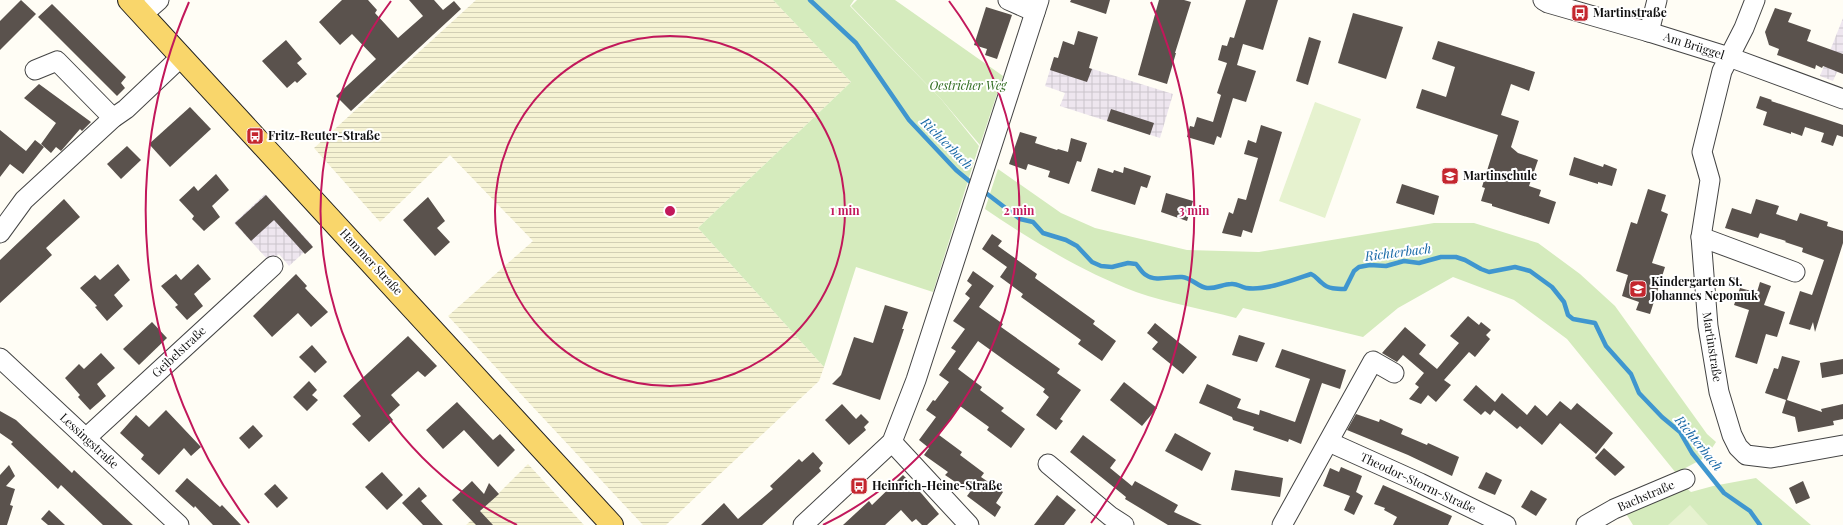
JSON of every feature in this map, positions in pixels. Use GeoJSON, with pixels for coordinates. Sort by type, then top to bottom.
{"type":"FeatureCollection","features":[{"type":"Feature","properties":{"kind":"main road","name":"Hammer Straße"},"geometry":{"type":"LineString","coordinates":[[136,7],[612,525]]}},
{"type":"Feature","properties":{"kind":"street"},"geometry":{"type":"LineString","coordinates":[[136,7],[158,0]]}},
{"type":"Feature","properties":{"kind":"street"},"geometry":{"type":"LineString","coordinates":[[803,525],[892,442],[916,380],[1037,6],[1008,0]]}},
{"type":"Feature","properties":{"kind":"street","name":"Am Brüggel"},"geometry":{"type":"LineString","coordinates":[[1543,0],[1548,3],[1729,57],[1843,99]]}},
{"type":"Feature","properties":{"kind":"street"},"geometry":{"type":"LineString","coordinates":[[1649,32],[1657,0]]}},
{"type":"Feature","properties":{"kind":"street","name":"Martinstraße"},"geometry":{"type":"LineString","coordinates":[[1755,0],[1744,28],[1722,71],[1702,152],[1710,180],[1701,237],[1708,326],[1720,392],[1732,435],[1742,452],[1752,457],[1771,458],[1843,444]]}},
{"type":"Feature","properties":{"kind":"street"},"geometry":{"type":"LineString","coordinates":[[0,233],[24,200],[113,118],[126,109],[182,56]]}},
{"type":"Feature","properties":{"kind":"street"},"geometry":{"type":"LineString","coordinates":[[34,70],[57,60],[113,118]]}},
{"type":"Feature","properties":{"kind":"street"},"geometry":{"type":"LineString","coordinates":[[1701,237],[1795,272]]}},
{"type":"Feature","properties":{"kind":"street","name":"Geibelstraße"},"geometry":{"type":"LineString","coordinates":[[86,438],[273,266]]}},
{"type":"Feature","properties":{"kind":"street","name":"Lessingstraße"},"geometry":{"type":"LineString","coordinates":[[0,358],[179,525]]}},
{"type":"Feature","properties":{"kind":"street"},"geometry":{"type":"LineString","coordinates":[[1282,525],[1373,361],[1394,373]]}},
{"type":"Feature","properties":{"kind":"street"},"geometry":{"type":"LineString","coordinates":[[892,442],[969,525]]}},
{"type":"Feature","properties":{"kind":"street","name":"Theodor-Storm-Straße"},"geometry":{"type":"LineString","coordinates":[[1329,442],[1420,483],[1506,525]]}},
{"type":"Feature","properties":{"kind":"street"},"geometry":{"type":"LineString","coordinates":[[1048,464],[1110,516],[1124,525]]}},
{"type":"Feature","properties":{"kind":"street","name":"Bachstraße"},"geometry":{"type":"LineString","coordinates":[[1586,525],[1614,509],[1685,479]]}},
{"type":"Feature","properties":{"kind":"shaded area"},"geometry":{"type":"Polygon","coordinates":[[[476,0],[773,0],[851,82],[698,228],[824,367],[819,381],[666,525],[643,525],[448,316],[533,241],[450,155],[380,222],[314,148],[476,0]]]}},
{"type":"Feature","properties":{"kind":"shaded area"},"geometry":{"type":"Polygon","coordinates":[[[1843,18],[1843,74],[1837,72],[1833,81],[1820,76],[1843,18]]]}},
{"type":"Feature","properties":{"kind":"shaded area"},"geometry":{"type":"Polygon","coordinates":[[[1054,57],[1173,94],[1160,138],[1060,106],[1065,93],[1045,86],[1054,57]]]}},
{"type":"Feature","properties":{"kind":"shaded area"},"geometry":{"type":"Polygon","coordinates":[[[265,194],[312,245],[289,266],[279,254],[270,262],[234,223],[265,194]]]}},
{"type":"Feature","properties":{"kind":"shaded area"},"geometry":{"type":"Polygon","coordinates":[[[528,464],[584,525],[466,525],[481,511],[528,464]]]}},
{"type":"Feature","properties":{"kind":"green space"},"geometry":{"type":"Polygon","coordinates":[[[773,0],[854,0],[850,6],[941,99],[979,146],[933,292],[856,267],[824,367],[698,228],[851,82],[773,0]]]}},
{"type":"Feature","properties":{"kind":"green space","name":"Oestricher Weg"},"geometry":{"type":"Polygon","coordinates":[[[857,0],[895,0],[1003,76],[980,145],[941,99],[851,6],[857,0]]]}},
{"type":"Feature","properties":{"kind":"green space"},"geometry":{"type":"Polygon","coordinates":[[[1315,102],[1361,119],[1325,218],[1279,201],[1315,102]]]}},
{"type":"Feature","properties":{"kind":"green space"},"geometry":{"type":"Polygon","coordinates":[[[998,169],[1061,213],[1095,228],[1187,250],[1259,252],[1434,223],[1474,223],[1538,243],[1580,274],[1615,306],[1707,434],[1716,442],[1706,457],[1676,473],[1567,339],[1514,300],[1453,277],[1398,308],[1363,337],[1243,308],[1236,318],[1136,292],[1097,275],[1058,255],[985,209],[998,169]]]}},
{"type":"Feature","properties":{"kind":"green space"},"geometry":{"type":"Polygon","coordinates":[[[1756,478],[1811,525],[1633,525],[1625,512],[1684,486],[1691,492],[1713,486],[1756,478]]]}},
{"type":"Feature","properties":{"kind":"green space"},"geometry":{"type":"Polygon","coordinates":[[[1690,505],[1708,525],[1668,525],[1690,505]]]}},
{"type":"Feature","properties":{"kind":"building"},"geometry":{"type":"Polygon","coordinates":[[[21,0],[36,14],[0,50],[0,21],[21,0]]]}},
{"type":"Feature","properties":{"kind":"building"},"geometry":{"type":"Polygon","coordinates":[[[342,0],[368,0],[377,10],[375,13],[398,38],[423,16],[409,0],[434,0],[443,10],[454,1],[461,9],[351,111],[336,96],[376,59],[352,34],[340,45],[319,22],[342,0]]]}},
{"type":"Feature","properties":{"kind":"building"},"geometry":{"type":"Polygon","coordinates":[[[1071,0],[1110,0],[1106,14],[1070,2],[1071,0]]]}},
{"type":"Feature","properties":{"kind":"building"},"geometry":{"type":"Polygon","coordinates":[[[1159,0],[1184,0],[1191,2],[1167,84],[1138,75],[1159,0]]]}},
{"type":"Feature","properties":{"kind":"building"},"geometry":{"type":"Polygon","coordinates":[[[1246,0],[1278,0],[1263,50],[1243,44],[1237,65],[1256,71],[1246,102],[1233,98],[1221,138],[1217,136],[1214,145],[1187,137],[1190,126],[1194,127],[1197,117],[1213,122],[1221,95],[1217,93],[1227,63],[1218,60],[1222,45],[1227,46],[1230,37],[1234,38],[1246,0]]]}},
{"type":"Feature","properties":{"kind":"building"},"geometry":{"type":"Polygon","coordinates":[[[52,4],[126,77],[121,83],[125,88],[117,96],[38,17],[52,4]]]}},
{"type":"Feature","properties":{"kind":"building"},"geometry":{"type":"Polygon","coordinates":[[[986,7],[1012,15],[997,59],[985,55],[987,49],[974,45],[986,7]]]}},
{"type":"Feature","properties":{"kind":"building"},"geometry":{"type":"Polygon","coordinates":[[[1775,8],[1792,13],[1788,22],[1811,30],[1807,41],[1843,54],[1843,74],[1823,66],[1822,68],[1816,65],[1815,69],[1777,55],[1779,49],[1769,45],[1765,32],[1775,8]]]}},
{"type":"Feature","properties":{"kind":"building"},"geometry":{"type":"Polygon","coordinates":[[[1353,13],[1403,27],[1386,79],[1338,63],[1353,13]]]}},
{"type":"Feature","properties":{"kind":"building"},"geometry":{"type":"Polygon","coordinates":[[[1078,31],[1098,37],[1089,68],[1092,69],[1087,82],[1050,70],[1054,57],[1058,58],[1063,41],[1074,45],[1078,31]]]}},
{"type":"Feature","properties":{"kind":"building"},"geometry":{"type":"Polygon","coordinates":[[[1309,37],[1321,41],[1308,85],[1296,81],[1309,37]]]}},
{"type":"Feature","properties":{"kind":"building"},"geometry":{"type":"Polygon","coordinates":[[[286,40],[302,59],[297,63],[307,74],[297,83],[295,81],[287,88],[262,61],[286,40]]]}},
{"type":"Feature","properties":{"kind":"building"},"geometry":{"type":"Polygon","coordinates":[[[1438,41],[1535,72],[1529,91],[1511,84],[1501,115],[1519,121],[1511,147],[1518,153],[1538,160],[1529,186],[1541,190],[1539,196],[1556,202],[1549,224],[1492,206],[1492,204],[1481,201],[1485,188],[1482,187],[1498,135],[1416,108],[1422,89],[1446,97],[1455,67],[1432,59],[1438,41]]]}},
{"type":"Feature","properties":{"kind":"building"},"geometry":{"type":"Polygon","coordinates":[[[39,84],[91,122],[82,131],[80,129],[61,151],[56,147],[51,153],[41,144],[56,123],[24,98],[39,84]]]}},
{"type":"Feature","properties":{"kind":"building"},"geometry":{"type":"Polygon","coordinates":[[[1760,96],[1843,125],[1843,137],[1837,135],[1833,146],[1821,142],[1824,133],[1805,127],[1802,136],[1763,125],[1767,112],[1756,108],[1760,96]]]}},
{"type":"Feature","properties":{"kind":"building"},"geometry":{"type":"Polygon","coordinates":[[[190,107],[211,129],[170,167],[149,144],[190,107]]]}},
{"type":"Feature","properties":{"kind":"building"},"geometry":{"type":"Polygon","coordinates":[[[1111,109],[1154,123],[1150,135],[1107,121],[1111,109]]]}},
{"type":"Feature","properties":{"kind":"building"},"geometry":{"type":"Polygon","coordinates":[[[1261,125],[1282,132],[1252,233],[1243,230],[1241,237],[1222,233],[1229,212],[1233,214],[1238,198],[1246,200],[1258,158],[1244,154],[1248,140],[1256,143],[1261,125]]]}},
{"type":"Feature","properties":{"kind":"building"},"geometry":{"type":"Polygon","coordinates":[[[0,130],[26,151],[35,140],[44,147],[23,174],[10,164],[0,177],[0,130]]]}},
{"type":"Feature","properties":{"kind":"building"},"geometry":{"type":"Polygon","coordinates":[[[1020,132],[1037,137],[1035,143],[1068,152],[1071,138],[1087,143],[1081,162],[1077,161],[1069,184],[1048,177],[1050,171],[1028,164],[1026,170],[1009,164],[1020,132]]]}},
{"type":"Feature","properties":{"kind":"building"},"geometry":{"type":"Polygon","coordinates":[[[127,146],[141,160],[121,179],[107,164],[127,146]]]}},
{"type":"Feature","properties":{"kind":"building"},"geometry":{"type":"Polygon","coordinates":[[[1574,157],[1603,167],[1604,164],[1617,169],[1612,186],[1598,182],[1598,184],[1569,175],[1574,157]]]}},
{"type":"Feature","properties":{"kind":"building"},"geometry":{"type":"Polygon","coordinates":[[[1124,167],[1151,176],[1147,188],[1141,186],[1135,205],[1091,191],[1098,168],[1113,173],[1114,170],[1123,173],[1124,167]]]}},
{"type":"Feature","properties":{"kind":"building"},"geometry":{"type":"Polygon","coordinates":[[[216,174],[229,190],[212,206],[220,217],[204,231],[192,219],[194,216],[179,200],[194,186],[198,191],[216,174]]]}},
{"type":"Feature","properties":{"kind":"building"},"geometry":{"type":"Polygon","coordinates":[[[1402,184],[1439,196],[1434,215],[1396,203],[1402,184]]]}},
{"type":"Feature","properties":{"kind":"building"},"geometry":{"type":"Polygon","coordinates":[[[1648,189],[1666,195],[1661,211],[1668,214],[1652,263],[1665,267],[1650,314],[1636,310],[1639,302],[1622,296],[1628,275],[1616,271],[1631,222],[1637,224],[1648,189]]]}},
{"type":"Feature","properties":{"kind":"building"},"geometry":{"type":"Polygon","coordinates":[[[1166,193],[1193,201],[1187,221],[1161,212],[1166,193]]]}},
{"type":"Feature","properties":{"kind":"building"},"geometry":{"type":"Polygon","coordinates":[[[266,195],[313,247],[305,254],[274,220],[251,241],[235,223],[266,195]]]}},
{"type":"Feature","properties":{"kind":"building"},"geometry":{"type":"Polygon","coordinates":[[[428,197],[445,221],[437,228],[450,242],[435,256],[403,220],[428,197]]]}},
{"type":"Feature","properties":{"kind":"building"},"geometry":{"type":"Polygon","coordinates":[[[64,199],[80,217],[46,248],[52,255],[0,303],[0,260],[64,199]]]}},
{"type":"Feature","properties":{"kind":"building"},"geometry":{"type":"Polygon","coordinates":[[[1756,199],[1779,206],[1776,214],[1797,221],[1800,213],[1828,222],[1827,226],[1843,231],[1843,243],[1815,332],[1813,322],[1810,330],[1789,324],[1800,291],[1812,295],[1824,260],[1802,252],[1803,248],[1785,242],[1786,241],[1760,233],[1758,238],[1725,228],[1732,208],[1751,214],[1756,199]]]}},
{"type":"Feature","properties":{"kind":"building"},"geometry":{"type":"Polygon","coordinates":[[[992,234],[1002,241],[998,246],[1037,274],[1035,278],[1095,321],[1093,324],[1116,341],[1102,361],[1078,344],[1081,340],[1021,297],[1023,294],[1000,277],[1007,267],[982,249],[992,234]]]}},
{"type":"Feature","properties":{"kind":"building"},"geometry":{"type":"Polygon","coordinates":[[[118,264],[130,280],[114,295],[123,306],[107,321],[95,307],[97,306],[80,288],[95,275],[100,280],[118,264]]]}},
{"type":"Feature","properties":{"kind":"building"},"geometry":{"type":"Polygon","coordinates":[[[198,264],[211,279],[194,294],[203,306],[187,320],[175,307],[178,305],[161,286],[176,274],[181,280],[198,264]]]}},
{"type":"Feature","properties":{"kind":"building"},"geometry":{"type":"Polygon","coordinates":[[[973,271],[994,286],[979,307],[1003,324],[1001,327],[1060,369],[1057,373],[1081,390],[1060,419],[1063,421],[1056,430],[1036,415],[1049,397],[1043,392],[1045,389],[978,341],[958,369],[982,387],[980,390],[1004,408],[1001,411],[1025,429],[1011,448],[987,430],[989,427],[960,406],[939,435],[962,452],[960,455],[984,473],[981,477],[1003,492],[996,503],[1001,507],[995,517],[967,496],[970,492],[945,475],[948,472],[924,455],[929,448],[919,440],[936,417],[926,410],[933,400],[935,401],[949,382],[939,375],[956,351],[951,348],[965,329],[953,321],[970,298],[965,294],[972,285],[967,281],[973,271]]]}},
{"type":"Feature","properties":{"kind":"building"},"geometry":{"type":"Polygon","coordinates":[[[296,274],[307,286],[305,288],[328,312],[311,327],[298,313],[272,337],[253,316],[296,274]]]}},
{"type":"Feature","properties":{"kind":"building"},"geometry":{"type":"Polygon","coordinates":[[[1760,282],[1771,286],[1764,305],[1785,312],[1777,337],[1766,334],[1757,364],[1735,357],[1749,310],[1734,305],[1740,288],[1757,292],[1760,282]]]}},
{"type":"Feature","properties":{"kind":"building"},"geometry":{"type":"Polygon","coordinates":[[[885,305],[908,312],[902,329],[904,329],[880,400],[832,384],[841,375],[854,337],[873,343],[885,305]]]}},
{"type":"Feature","properties":{"kind":"building"},"geometry":{"type":"Polygon","coordinates":[[[1468,316],[1479,325],[1481,322],[1491,330],[1486,335],[1490,339],[1475,357],[1469,352],[1444,380],[1451,385],[1436,402],[1428,395],[1421,404],[1409,399],[1419,387],[1415,384],[1424,373],[1403,355],[1397,362],[1382,353],[1405,327],[1426,345],[1419,354],[1437,369],[1459,343],[1450,336],[1468,316]]]}},
{"type":"Feature","properties":{"kind":"building"},"geometry":{"type":"Polygon","coordinates":[[[152,322],[167,338],[139,365],[123,349],[152,322]]]}},
{"type":"Feature","properties":{"kind":"building"},"geometry":{"type":"Polygon","coordinates":[[[1155,323],[1197,357],[1183,374],[1152,349],[1158,342],[1147,333],[1155,323]]]}},
{"type":"Feature","properties":{"kind":"building"},"geometry":{"type":"Polygon","coordinates":[[[1239,335],[1265,343],[1257,362],[1232,355],[1239,335]]]}},
{"type":"Feature","properties":{"kind":"building"},"geometry":{"type":"Polygon","coordinates":[[[408,336],[437,366],[425,377],[418,371],[391,395],[400,405],[389,415],[393,420],[369,442],[352,424],[361,416],[343,396],[408,336]]]}},
{"type":"Feature","properties":{"kind":"building"},"geometry":{"type":"Polygon","coordinates":[[[312,345],[327,362],[315,373],[299,357],[312,345]]]}},
{"type":"Feature","properties":{"kind":"building"},"geometry":{"type":"Polygon","coordinates":[[[1282,349],[1346,370],[1340,389],[1322,383],[1301,444],[1289,439],[1288,442],[1253,430],[1254,427],[1233,420],[1232,417],[1199,403],[1207,384],[1241,399],[1237,408],[1259,415],[1260,410],[1295,422],[1310,379],[1275,367],[1282,349]]]}},
{"type":"Feature","properties":{"kind":"building"},"geometry":{"type":"Polygon","coordinates":[[[101,353],[115,368],[97,384],[106,396],[90,410],[78,397],[80,395],[65,378],[79,364],[84,369],[101,353]]]}},
{"type":"Feature","properties":{"kind":"building"},"geometry":{"type":"Polygon","coordinates":[[[1782,356],[1800,361],[1787,400],[1822,412],[1821,409],[1843,404],[1843,419],[1833,421],[1834,425],[1798,432],[1795,417],[1782,413],[1786,400],[1765,393],[1774,368],[1778,369],[1782,356]]]}},
{"type":"Feature","properties":{"kind":"building"},"geometry":{"type":"Polygon","coordinates":[[[1843,359],[1843,374],[1822,378],[1820,363],[1843,359]]]}},
{"type":"Feature","properties":{"kind":"building"},"geometry":{"type":"Polygon","coordinates":[[[309,381],[317,390],[312,395],[318,400],[307,411],[293,397],[309,381]]]}},
{"type":"Feature","properties":{"kind":"building"},"geometry":{"type":"Polygon","coordinates":[[[1124,382],[1157,408],[1142,426],[1110,400],[1124,382]]]}},
{"type":"Feature","properties":{"kind":"building"},"geometry":{"type":"Polygon","coordinates":[[[1476,385],[1495,402],[1502,393],[1527,415],[1535,405],[1547,416],[1560,401],[1571,410],[1577,403],[1613,433],[1596,454],[1560,423],[1542,445],[1520,426],[1517,429],[1494,410],[1490,415],[1485,411],[1481,415],[1463,400],[1476,385]]]}},
{"type":"Feature","properties":{"kind":"building"},"geometry":{"type":"Polygon","coordinates":[[[457,402],[493,440],[500,434],[515,450],[498,467],[464,430],[443,449],[426,430],[457,402]]]}},
{"type":"Feature","properties":{"kind":"building"},"geometry":{"type":"Polygon","coordinates":[[[842,404],[856,419],[861,414],[869,422],[864,427],[866,430],[849,445],[825,420],[842,404]]]}},
{"type":"Feature","properties":{"kind":"building"},"geometry":{"type":"Polygon","coordinates":[[[166,410],[201,447],[191,456],[184,448],[159,475],[141,459],[144,455],[120,433],[136,415],[149,427],[166,410]]]}},
{"type":"Feature","properties":{"kind":"building"},"geometry":{"type":"Polygon","coordinates":[[[0,411],[16,420],[72,473],[74,470],[133,525],[103,525],[61,485],[58,489],[11,444],[13,442],[0,433],[0,411]]]}},
{"type":"Feature","properties":{"kind":"building"},"geometry":{"type":"Polygon","coordinates":[[[1356,414],[1379,422],[1380,419],[1403,429],[1401,434],[1427,445],[1428,443],[1459,457],[1452,476],[1408,455],[1347,430],[1356,414]]]}},
{"type":"Feature","properties":{"kind":"building"},"geometry":{"type":"Polygon","coordinates":[[[253,425],[263,436],[249,449],[239,438],[253,425]]]}},
{"type":"Feature","properties":{"kind":"building"},"geometry":{"type":"Polygon","coordinates":[[[1175,433],[1211,453],[1202,471],[1165,451],[1175,433]]]}},
{"type":"Feature","properties":{"kind":"building"},"geometry":{"type":"Polygon","coordinates":[[[1083,435],[1116,460],[1110,468],[1132,486],[1135,481],[1178,505],[1174,512],[1202,525],[1168,525],[1125,499],[1126,497],[1070,452],[1083,435]]]}},
{"type":"Feature","properties":{"kind":"building"},"geometry":{"type":"Polygon","coordinates":[[[1604,448],[1625,467],[1615,476],[1595,458],[1604,448]]]}},
{"type":"Feature","properties":{"kind":"building"},"geometry":{"type":"Polygon","coordinates":[[[813,452],[823,463],[819,468],[821,471],[762,525],[701,525],[724,503],[738,519],[773,489],[770,486],[799,459],[802,462],[813,452]]]}},
{"type":"Feature","properties":{"kind":"building"},"geometry":{"type":"Polygon","coordinates":[[[9,465],[15,476],[6,486],[15,489],[10,505],[13,506],[7,525],[0,525],[0,475],[9,465]]]}},
{"type":"Feature","properties":{"kind":"building"},"geometry":{"type":"Polygon","coordinates":[[[1341,467],[1362,476],[1356,492],[1363,496],[1354,515],[1344,510],[1350,496],[1323,486],[1330,468],[1339,472],[1341,467]]]}},
{"type":"Feature","properties":{"kind":"building"},"geometry":{"type":"Polygon","coordinates":[[[1235,470],[1283,478],[1280,497],[1231,490],[1235,470]]]}},
{"type":"Feature","properties":{"kind":"building"},"geometry":{"type":"Polygon","coordinates":[[[382,472],[403,495],[387,510],[365,487],[382,472]]]}},
{"type":"Feature","properties":{"kind":"building"},"geometry":{"type":"Polygon","coordinates":[[[1486,472],[1502,480],[1495,495],[1478,488],[1486,472]]]}},
{"type":"Feature","properties":{"kind":"building"},"geometry":{"type":"Polygon","coordinates":[[[903,475],[939,514],[927,525],[922,525],[916,519],[912,522],[901,510],[885,525],[843,525],[869,501],[872,505],[903,475]]]}},
{"type":"Feature","properties":{"kind":"building"},"geometry":{"type":"Polygon","coordinates":[[[187,478],[220,507],[222,505],[241,525],[213,525],[195,506],[194,508],[175,491],[187,478]]]}},
{"type":"Feature","properties":{"kind":"building"},"geometry":{"type":"Polygon","coordinates":[[[472,481],[484,494],[489,483],[499,494],[480,511],[493,525],[476,525],[452,500],[472,481]]]}},
{"type":"Feature","properties":{"kind":"building"},"geometry":{"type":"Polygon","coordinates":[[[1803,481],[1810,498],[1796,504],[1789,488],[1803,481]]]}},
{"type":"Feature","properties":{"kind":"building"},"geometry":{"type":"Polygon","coordinates":[[[275,484],[288,498],[277,508],[264,494],[275,484]]]}},
{"type":"Feature","properties":{"kind":"building"},"geometry":{"type":"Polygon","coordinates":[[[1383,485],[1452,516],[1448,525],[1393,525],[1397,517],[1384,510],[1385,508],[1374,504],[1383,485]]]}},
{"type":"Feature","properties":{"kind":"building"},"geometry":{"type":"Polygon","coordinates":[[[419,487],[427,496],[421,501],[443,525],[423,525],[402,503],[419,487]]]}},
{"type":"Feature","properties":{"kind":"building"},"geometry":{"type":"Polygon","coordinates":[[[1531,490],[1547,499],[1536,516],[1521,507],[1531,490]]]}},
{"type":"Feature","properties":{"kind":"building"},"geometry":{"type":"Polygon","coordinates":[[[1057,495],[1076,510],[1064,525],[1034,525],[1057,495]]]}},
{"type":"Feature","properties":{"kind":"building"},"geometry":{"type":"Polygon","coordinates":[[[49,510],[65,525],[48,525],[41,519],[49,510]]]}},
{"type":"Feature","properties":{"kind":"waterway","name":"Richterbach"},"geometry":{"type":"LineString","coordinates":[[810,0],[856,43],[909,120],[956,170],[974,185]]}},
{"type":"Feature","properties":{"kind":"waterway","name":"Richterbach"},"geometry":{"type":"LineString","coordinates":[[982,190],[1020,219],[1033,222],[1043,233],[1066,240],[1077,246],[1092,262],[1101,266],[1112,267],[1128,263],[1136,264],[1143,273],[1150,277],[1182,277],[1207,288],[1233,284],[1246,288],[1262,288],[1311,274],[1330,288],[1345,289],[1354,271],[1359,267],[1370,265],[1386,266],[1404,261],[1419,263],[1441,257],[1456,257],[1489,272],[1515,267],[1530,271],[1552,287],[1564,302],[1568,315],[1573,319],[1595,323],[1606,346],[1631,374],[1639,393],[1662,417],[1680,432],[1692,453],[1724,493],[1750,511],[1760,525]]}},
{"type":"Feature","properties":{"kind":"place","name":"Martinstraße"},"geometry":{"type":"Point","coordinates":[1580,13]}},
{"type":"Feature","properties":{"kind":"place","name":"Fritz-Reuter-Straße"},"geometry":{"type":"Point","coordinates":[255,136]}},
{"type":"Feature","properties":{"kind":"place","name":"Martinschule"},"geometry":{"type":"Point","coordinates":[1450,176]}},
{"type":"Feature","properties":{"kind":"place","name":"Kindergarten St. Johannes Nepomuk"},"geometry":{"type":"Point","coordinates":[1638,289]}},
{"type":"Feature","properties":{"kind":"place","name":"Heinrich-Heine-Straße"},"geometry":{"type":"Point","coordinates":[859,486]}}]}
